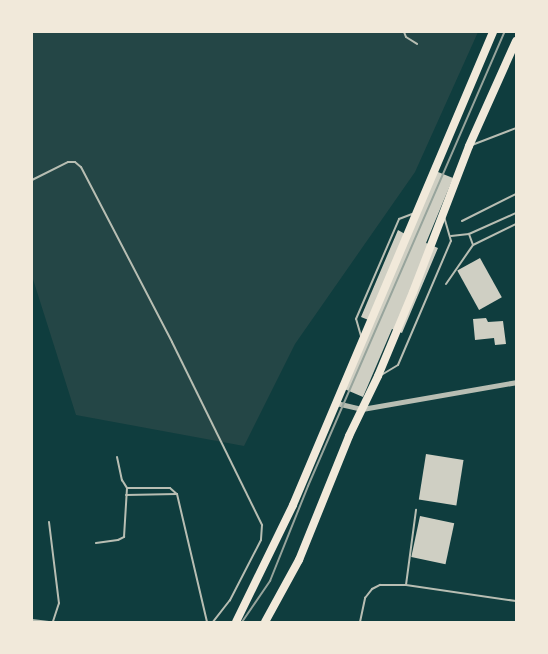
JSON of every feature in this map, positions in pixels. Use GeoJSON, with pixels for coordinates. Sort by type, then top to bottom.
{"type":"FeatureCollection","features":[{"type":"Feature","properties":{"kind":"highway"},"geometry":{"type":"LineString","coordinates":[[236,622],[293,505],[493,32]]}},
{"type":"Feature","properties":{"kind":"highway"},"geometry":{"type":"LineString","coordinates":[[265,622],[299,560],[378,376],[469,146],[516,41]]}},
{"type":"Feature","properties":{"kind":"street"},"geometry":{"type":"LineString","coordinates":[[336,403],[362,409],[516,382]]}},
{"type":"Feature","properties":{"kind":"lane"},"geometry":{"type":"LineString","coordinates":[[404,32],[406,37],[417,44]]}},
{"type":"Feature","properties":{"kind":"lane"},"geometry":{"type":"LineString","coordinates":[[469,146],[516,128]]}},
{"type":"Feature","properties":{"kind":"lane"},"geometry":{"type":"LineString","coordinates":[[32,180],[68,162],[75,162],[81,167],[172,342],[262,525],[261,540],[230,600],[213,622]]}},
{"type":"Feature","properties":{"kind":"lane"},"geometry":{"type":"LineString","coordinates":[[462,221],[516,194]]}},
{"type":"Feature","properties":{"kind":"lane"},"geometry":{"type":"LineString","coordinates":[[363,342],[356,319],[399,219],[417,212]]}},
{"type":"Feature","properties":{"kind":"lane"},"geometry":{"type":"LineString","coordinates":[[446,284],[473,245],[516,223],[516,213],[469,234],[450,236]]}},
{"type":"Feature","properties":{"kind":"lane"},"geometry":{"type":"LineString","coordinates":[[378,376],[398,365],[450,236],[443,214]]}},
{"type":"Feature","properties":{"kind":"lane"},"geometry":{"type":"LineString","coordinates":[[469,234],[473,245]]}},
{"type":"Feature","properties":{"kind":"lane"},"geometry":{"type":"LineString","coordinates":[[96,543],[124,537],[127,488],[122,480],[117,457]]}},
{"type":"Feature","properties":{"kind":"lane"},"geometry":{"type":"LineString","coordinates":[[127,488],[170,488],[177,494],[207,622]]}},
{"type":"Feature","properties":{"kind":"lane"},"geometry":{"type":"LineString","coordinates":[[126,495],[177,494]]}},
{"type":"Feature","properties":{"kind":"lane"},"geometry":{"type":"LineString","coordinates":[[406,585],[416,510]]}},
{"type":"Feature","properties":{"kind":"lane"},"geometry":{"type":"LineString","coordinates":[[32,620],[51,622],[58,603],[50,522]]}},
{"type":"Feature","properties":{"kind":"lane"},"geometry":{"type":"LineString","coordinates":[[360,622],[365,598],[372,589],[390,584],[516,601]]}},
{"type":"Feature","properties":{"kind":"shaded area"},"geometry":{"type":"Polygon","coordinates":[[[32,32],[478,32],[415,172],[295,344],[244,446],[76,415],[32,276],[32,32]]]}},
{"type":"Feature","properties":{"kind":"building"},"geometry":{"type":"Polygon","coordinates":[[[433,170],[453,178],[426,243],[438,248],[402,333],[392,329],[363,397],[342,388],[371,321],[361,317],[398,230],[405,234],[433,170]]]}},
{"type":"Feature","properties":{"kind":"building"},"geometry":{"type":"Polygon","coordinates":[[[480,258],[502,297],[479,310],[457,271],[480,258]]]}},
{"type":"Feature","properties":{"kind":"building"},"geometry":{"type":"Polygon","coordinates":[[[486,318],[488,322],[503,321],[506,344],[495,345],[494,338],[475,340],[473,319],[486,318]]]}},
{"type":"Feature","properties":{"kind":"building"},"geometry":{"type":"Polygon","coordinates":[[[426,454],[464,460],[456,505],[419,499],[426,454]]]}},
{"type":"Feature","properties":{"kind":"building"},"geometry":{"type":"Polygon","coordinates":[[[420,516],[454,523],[446,564],[411,557],[420,516]]]}},
{"type":"Feature","properties":{"kind":"railway"},"geometry":{"type":"LineString","coordinates":[[242,622],[270,581],[308,486],[504,32]]}}]}
